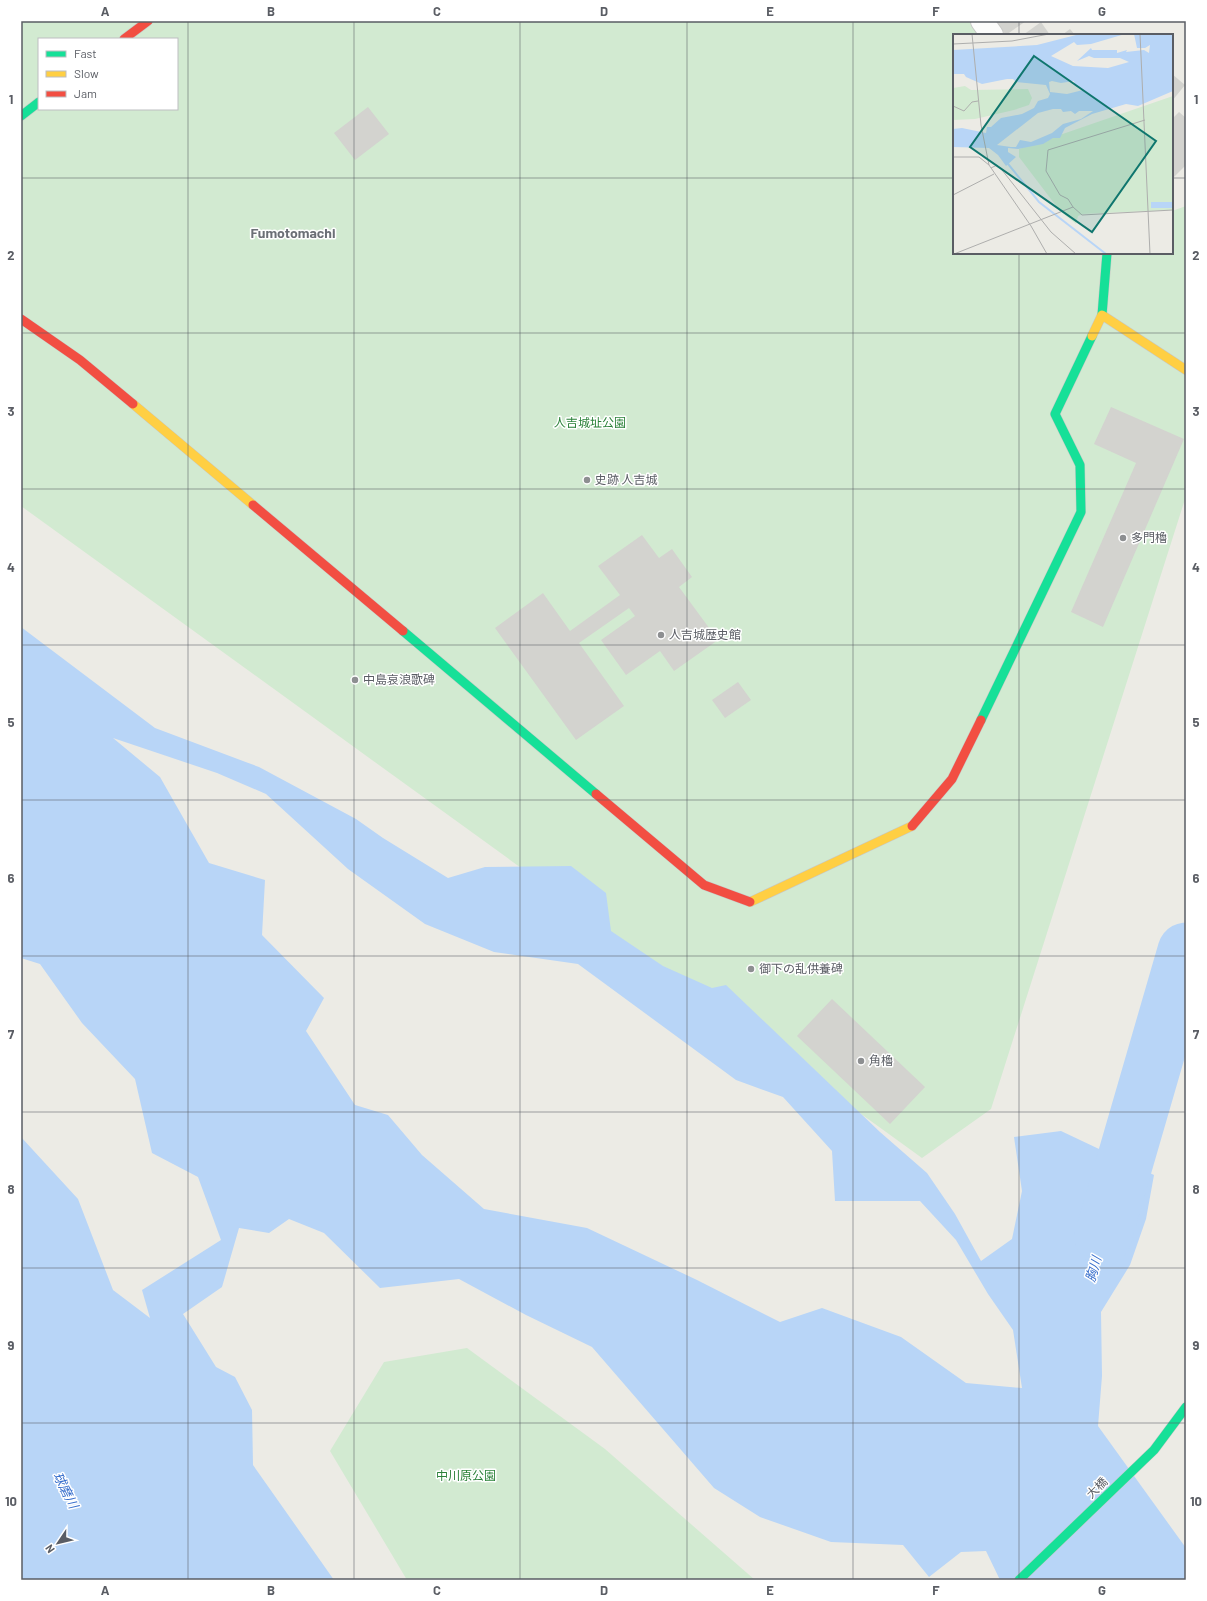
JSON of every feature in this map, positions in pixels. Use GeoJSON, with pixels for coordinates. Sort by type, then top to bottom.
{"type":"FeatureCollection","features":[{"type":"Feature","properties":{"kind":"street"},"geometry":{"type":"LineString","coordinates":[[125,38],[148,21]]}},
{"type":"Feature","properties":{"kind":"street"},"geometry":{"type":"LineString","coordinates":[[982,21],[991,34]]}},
{"type":"Feature","properties":{"kind":"street"},"geometry":{"type":"LineString","coordinates":[[21,116],[38,103]]}},
{"type":"Feature","properties":{"kind":"street"},"geometry":{"type":"LineString","coordinates":[[21,319],[80,360],[704,885],[751,902],[915,825],[952,779],[1081,512],[1080,465],[1055,414],[1102,315],[1107,254]]}},
{"type":"Feature","properties":{"kind":"street"},"geometry":{"type":"LineString","coordinates":[[1102,315],[1186,370]]}},
{"type":"Feature","properties":{"kind":"street","name":"大橋"},"geometry":{"type":"LineString","coordinates":[[1019,1580],[1154,1450],[1186,1407]]}},
{"type":"Feature","properties":{"kind":"green space","name":"人吉城址公園"},"geometry":{"type":"Polygon","coordinates":[[[21,21],[971,21],[981,34],[953,34],[953,254],[1173,254],[1173,211],[1186,206],[1186,496],[991,1109],[922,1158],[21,506],[21,21]]]}},
{"type":"Feature","properties":{"kind":"green space","name":"中川原公園"},"geometry":{"type":"Polygon","coordinates":[[[467,1348],[605,1449],[755,1580],[407,1580],[330,1451],[384,1362],[467,1348]]]}},
{"type":"Feature","properties":{"kind":"water","name":"球磨川"},"geometry":{"type":"Polygon","coordinates":[[[21,627],[155,728],[259,767],[356,819],[383,838],[448,878],[485,867],[571,866],[606,893],[611,931],[663,966],[712,988],[726,985],[880,1132],[927,1173],[955,1214],[981,1261],[1012,1239],[1022,1191],[1014,1137],[1061,1131],[1154,1175],[1146,1219],[1130,1265],[1101,1312],[1102,1376],[1098,1426],[1186,1548],[1186,1580],[1000,1580],[986,1551],[961,1552],[929,1577],[903,1545],[831,1542],[760,1517],[714,1488],[592,1347],[526,1315],[459,1279],[380,1288],[324,1233],[289,1219],[269,1233],[239,1228],[222,1287],[183,1314],[216,1367],[235,1377],[252,1410],[253,1465],[334,1580],[21,1580],[21,1137],[78,1199],[113,1290],[150,1318],[142,1290],[221,1240],[198,1177],[152,1153],[135,1079],[82,1023],[40,964],[21,958],[21,627]],[[113,738],[160,777],[209,863],[265,880],[262,935],[324,998],[306,1031],[355,1105],[388,1115],[422,1155],[484,1209],[587,1228],[697,1280],[780,1322],[822,1308],[901,1337],[966,1383],[1022,1388],[1013,1330],[988,1294],[956,1240],[920,1201],[835,1201],[832,1151],[783,1097],[736,1080],[578,964],[494,952],[425,924],[348,869],[266,794],[217,773],[113,738]]]}},
{"type":"Feature","properties":{"kind":"building"},"geometry":{"type":"Polygon","coordinates":[[[995,21],[1026,21],[1007,34],[1005,34],[995,21]]]}},
{"type":"Feature","properties":{"kind":"building"},"geometry":{"type":"Polygon","coordinates":[[[1041,22],[1049,34],[1024,34],[1041,22]]]}},
{"type":"Feature","properties":{"kind":"building"},"geometry":{"type":"Polygon","coordinates":[[[1070,29],[1074,34],[1063,34],[1070,29]]]}},
{"type":"Feature","properties":{"kind":"building"},"geometry":{"type":"Polygon","coordinates":[[[1173,75],[1185,85],[1173,100],[1173,75]]]}},
{"type":"Feature","properties":{"kind":"building"},"geometry":{"type":"Polygon","coordinates":[[[368,107],[389,134],[355,160],[334,133],[368,107]]]}},
{"type":"Feature","properties":{"kind":"building"},"geometry":{"type":"Polygon","coordinates":[[[1179,112],[1186,118],[1186,165],[1173,178],[1173,118],[1179,112]]]}},
{"type":"Feature","properties":{"kind":"building","name":"多門櫓"},"geometry":{"type":"Polygon","coordinates":[[[1111,407],[1184,439],[1103,627],[1071,612],[1136,463],[1094,444],[1111,407]]]}},
{"type":"Feature","properties":{"kind":"building","name":"人吉城歴史館"},"geometry":{"type":"Polygon","coordinates":[[[642,535],[659,558],[672,549],[692,577],[679,587],[718,640],[674,671],[660,651],[626,675],[601,640],[635,616],[629,608],[579,643],[624,706],[576,740],[495,628],[543,593],[570,631],[620,595],[598,566],[642,535]]]}},
{"type":"Feature","properties":{"kind":"building"},"geometry":{"type":"Polygon","coordinates":[[[738,682],[751,700],[725,718],[712,700],[738,682]]]}},
{"type":"Feature","properties":{"kind":"building","name":"角櫓"},"geometry":{"type":"Polygon","coordinates":[[[832,999],[925,1087],[890,1124],[797,1036],[832,999]]]}},
{"type":"Feature","properties":{"kind":"waterway","name":"胸川"},"geometry":{"type":"LineString","coordinates":[[1103,1237],[1186,951]]}},
{"type":"Feature","properties":{"kind":"traffic: fast"},"geometry":{"type":"LineString","coordinates":[[21,116],[38,103]]}},
{"type":"Feature","properties":{"kind":"traffic: fast"},"geometry":{"type":"LineString","coordinates":[[1102,315],[1107,254]]}},
{"type":"Feature","properties":{"kind":"traffic: fast"},"geometry":{"type":"LineString","coordinates":[[981,720],[1081,512],[1080,465],[1055,414],[1092,336]]}},
{"type":"Feature","properties":{"kind":"traffic: fast"},"geometry":{"type":"LineString","coordinates":[[403,631],[596,794]]}},
{"type":"Feature","properties":{"kind":"traffic: fast"},"geometry":{"type":"LineString","coordinates":[[1019,1580],[1154,1450],[1186,1407]]}},
{"type":"Feature","properties":{"kind":"traffic: slow"},"geometry":{"type":"LineString","coordinates":[[1092,336],[1102,315],[1186,370]]}},
{"type":"Feature","properties":{"kind":"traffic: slow"},"geometry":{"type":"LineString","coordinates":[[133,404],[253,505]]}},
{"type":"Feature","properties":{"kind":"traffic: slow"},"geometry":{"type":"LineString","coordinates":[[750,902],[912,826]]}},
{"type":"Feature","properties":{"kind":"traffic: jam"},"geometry":{"type":"LineString","coordinates":[[125,38],[148,21]]}},
{"type":"Feature","properties":{"kind":"traffic: jam"},"geometry":{"type":"LineString","coordinates":[[21,319],[80,360],[133,404]]}},
{"type":"Feature","properties":{"kind":"traffic: jam"},"geometry":{"type":"LineString","coordinates":[[253,505],[403,631]]}},
{"type":"Feature","properties":{"kind":"traffic: jam"},"geometry":{"type":"LineString","coordinates":[[912,826],[952,779],[981,720]]}},
{"type":"Feature","properties":{"kind":"traffic: jam"},"geometry":{"type":"LineString","coordinates":[[596,794],[704,885],[750,902]]}},
{"type":"Feature","properties":{"kind":"place","name":"史跡 人吉城"},"geometry":{"type":"Point","coordinates":[587,480]}},
{"type":"Feature","properties":{"kind":"place","name":"多門櫓"},"geometry":{"type":"Point","coordinates":[1123,538]}},
{"type":"Feature","properties":{"kind":"place","name":"人吉城歴史館"},"geometry":{"type":"Point","coordinates":[661,635]}},
{"type":"Feature","properties":{"kind":"place","name":"中島哀浪歌碑"},"geometry":{"type":"Point","coordinates":[355,680]}},
{"type":"Feature","properties":{"kind":"place","name":"御下の乱供養碑"},"geometry":{"type":"Point","coordinates":[751,969]}},
{"type":"Feature","properties":{"kind":"place","name":"角櫓"},"geometry":{"type":"Point","coordinates":[861,1061]}},
{"type":"Feature","properties":{"kind":"district","name":"Fumotomachi"},"geometry":{"type":"Point","coordinates":[293,233]}}]}
